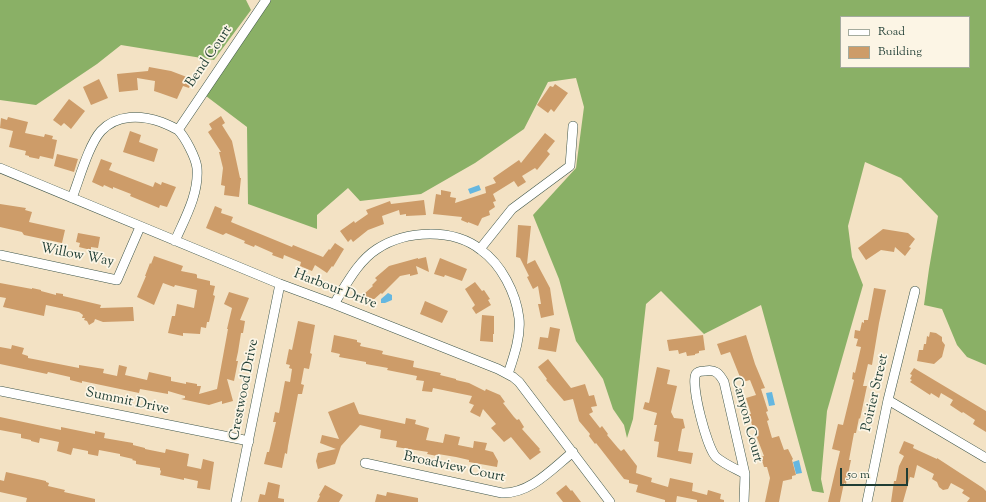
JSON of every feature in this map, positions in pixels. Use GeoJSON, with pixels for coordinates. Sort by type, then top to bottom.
{"type":"FeatureCollection","features":[{"type":"Feature","properties":{"kind":"street","name":"Bend Court"},"geometry":{"type":"LineString","coordinates":[[178,130],[266,0]]}},
{"type":"Feature","properties":{"kind":"street"},"geometry":{"type":"LineString","coordinates":[[72,198],[94,141],[102,130],[110,123],[122,119],[141,117],[163,123],[178,130],[188,145],[197,167],[194,196],[175,241]]}},
{"type":"Feature","properties":{"kind":"street"},"geometry":{"type":"LineString","coordinates":[[480,249],[512,209],[570,166],[573,126]]}},
{"type":"Feature","properties":{"kind":"street","name":"Harbour Drive"},"geometry":{"type":"LineString","coordinates":[[0,168],[280,284],[334,304],[508,374],[520,382],[610,502]]}},
{"type":"Feature","properties":{"kind":"street","name":"Willow Way"},"geometry":{"type":"LineString","coordinates":[[0,255],[117,280],[140,227]]}},
{"type":"Feature","properties":{"kind":"street"},"geometry":{"type":"LineString","coordinates":[[334,304],[364,261],[376,249],[394,240],[421,235],[446,236],[463,240],[480,249],[488,256],[503,275],[511,291],[517,310],[519,332],[508,374]]}},
{"type":"Feature","properties":{"kind":"street","name":"Crestwood Drive"},"geometry":{"type":"LineString","coordinates":[[236,502],[280,284]]}},
{"type":"Feature","properties":{"kind":"street","name":"Poirier Street"},"geometry":{"type":"LineString","coordinates":[[866,502],[888,400],[915,292]]}},
{"type":"Feature","properties":{"kind":"street","name":"Canyon Court"},"geometry":{"type":"LineString","coordinates":[[744,502],[745,474],[724,382],[717,372],[712,370],[700,371],[696,374],[695,388],[701,421],[709,446],[716,457],[745,474]]}},
{"type":"Feature","properties":{"kind":"street","name":"Summit Drive"},"geometry":{"type":"LineString","coordinates":[[0,391],[249,441]]}},
{"type":"Feature","properties":{"kind":"street"},"geometry":{"type":"LineString","coordinates":[[888,400],[986,458]]}},
{"type":"Feature","properties":{"kind":"street","name":"Broadview Court"},"geometry":{"type":"LineString","coordinates":[[365,463],[502,494],[510,494],[528,488],[573,452]]}},
{"type":"Feature","properties":{"kind":"green space"},"geometry":{"type":"Polygon","coordinates":[[[0,0],[246,0],[251,10],[214,60],[121,45],[97,64],[36,105],[0,100],[0,0]]]}},
{"type":"Feature","properties":{"kind":"green space"},"geometry":{"type":"Polygon","coordinates":[[[271,0],[986,0],[986,365],[967,357],[957,345],[942,309],[924,305],[938,216],[901,178],[865,162],[848,226],[852,257],[863,285],[827,411],[821,479],[824,493],[812,491],[761,305],[704,334],[661,291],[646,304],[633,419],[627,438],[624,425],[613,409],[603,379],[576,341],[559,279],[533,215],[576,168],[584,107],[576,78],[548,82],[524,129],[475,163],[421,194],[360,201],[348,188],[317,215],[317,229],[248,204],[247,127],[206,96],[271,0]]]}},
{"type":"Feature","properties":{"kind":"water"},"geometry":{"type":"Polygon","coordinates":[[[479,185],[481,190],[470,194],[468,189],[479,185]]]}},
{"type":"Feature","properties":{"kind":"water"},"geometry":{"type":"Polygon","coordinates":[[[388,293],[392,295],[392,300],[381,303],[381,299],[388,293]]]}},
{"type":"Feature","properties":{"kind":"water"},"geometry":{"type":"Polygon","coordinates":[[[772,392],[775,405],[769,406],[766,393],[772,392]]]}},
{"type":"Feature","properties":{"kind":"water"},"geometry":{"type":"Polygon","coordinates":[[[799,460],[802,473],[796,474],[793,462],[799,460]]]}},
{"type":"Feature","properties":{"kind":"building"},"geometry":{"type":"Polygon","coordinates":[[[149,67],[171,71],[192,79],[189,88],[183,86],[177,99],[154,91],[155,81],[137,78],[138,90],[119,92],[117,74],[148,71],[149,67]]]}},
{"type":"Feature","properties":{"kind":"building"},"geometry":{"type":"Polygon","coordinates":[[[99,79],[108,98],[91,105],[83,87],[99,79]]]}},
{"type":"Feature","properties":{"kind":"building"},"geometry":{"type":"Polygon","coordinates":[[[555,84],[568,93],[554,112],[551,109],[548,113],[537,105],[550,86],[553,87],[555,84]]]}},
{"type":"Feature","properties":{"kind":"building"},"geometry":{"type":"Polygon","coordinates":[[[69,99],[85,111],[71,129],[64,123],[61,126],[53,120],[69,99]]]}},
{"type":"Feature","properties":{"kind":"building"},"geometry":{"type":"Polygon","coordinates":[[[221,116],[225,123],[222,125],[232,141],[241,178],[239,197],[224,195],[225,186],[221,185],[223,168],[219,152],[221,152],[208,132],[212,129],[209,124],[221,116]]]}},
{"type":"Feature","properties":{"kind":"building"},"geometry":{"type":"Polygon","coordinates":[[[8,117],[28,122],[25,133],[44,137],[45,134],[53,136],[52,139],[57,140],[53,159],[40,156],[39,159],[29,157],[25,155],[26,151],[9,147],[13,131],[0,128],[1,118],[7,120],[8,117]]]}},
{"type":"Feature","properties":{"kind":"building"},"geometry":{"type":"Polygon","coordinates":[[[130,131],[141,135],[139,142],[158,149],[154,162],[123,152],[130,131]]]}},
{"type":"Feature","properties":{"kind":"building"},"geometry":{"type":"Polygon","coordinates":[[[545,133],[555,141],[547,151],[550,154],[537,170],[535,168],[522,176],[526,182],[518,187],[514,181],[493,194],[496,201],[493,202],[495,207],[489,211],[490,215],[482,218],[478,226],[461,220],[462,217],[433,214],[436,194],[441,195],[441,190],[451,192],[450,197],[456,198],[455,203],[486,193],[485,187],[496,183],[493,178],[519,160],[521,163],[545,133]]]}},
{"type":"Feature","properties":{"kind":"building"},"geometry":{"type":"Polygon","coordinates":[[[57,154],[78,159],[74,172],[54,166],[57,154]]]}},
{"type":"Feature","properties":{"kind":"building"},"geometry":{"type":"Polygon","coordinates":[[[101,159],[112,163],[109,170],[153,187],[155,182],[161,185],[162,182],[176,187],[167,207],[160,205],[159,208],[113,187],[113,189],[104,185],[103,187],[92,182],[101,159]]]}},
{"type":"Feature","properties":{"kind":"building"},"geometry":{"type":"Polygon","coordinates":[[[424,200],[426,215],[400,215],[399,210],[382,216],[384,224],[368,230],[353,242],[351,239],[348,242],[340,231],[354,221],[355,223],[368,214],[366,210],[390,201],[391,204],[424,200]]]}},
{"type":"Feature","properties":{"kind":"building"},"geometry":{"type":"Polygon","coordinates":[[[0,204],[26,208],[25,210],[32,212],[29,222],[65,230],[62,243],[24,235],[22,232],[0,227],[0,204]]]}},
{"type":"Feature","properties":{"kind":"building"},"geometry":{"type":"Polygon","coordinates":[[[215,206],[222,209],[221,213],[233,217],[231,222],[292,247],[293,245],[323,257],[335,243],[344,249],[333,267],[332,266],[327,273],[315,265],[312,271],[300,266],[301,262],[284,255],[283,259],[272,255],[273,253],[255,245],[254,247],[244,243],[245,241],[226,233],[223,235],[206,228],[215,206]]]}},
{"type":"Feature","properties":{"kind":"building"},"geometry":{"type":"Polygon","coordinates":[[[518,225],[531,226],[527,264],[535,260],[550,288],[554,315],[541,318],[538,304],[541,304],[538,286],[533,289],[527,277],[529,276],[520,258],[516,257],[518,225]]]}},
{"type":"Feature","properties":{"kind":"building"},"geometry":{"type":"Polygon","coordinates":[[[883,229],[908,233],[915,239],[909,247],[911,248],[905,256],[895,247],[894,252],[881,250],[866,260],[858,248],[883,229]]]}},
{"type":"Feature","properties":{"kind":"building"},"geometry":{"type":"Polygon","coordinates":[[[78,233],[100,237],[98,248],[91,247],[91,250],[79,247],[80,243],[76,242],[78,233]]]}},
{"type":"Feature","properties":{"kind":"building"},"geometry":{"type":"Polygon","coordinates":[[[154,256],[183,266],[181,271],[196,274],[197,278],[210,281],[210,285],[215,286],[213,295],[215,296],[209,322],[207,322],[206,328],[201,327],[200,334],[183,333],[183,336],[168,333],[172,316],[175,316],[177,304],[194,308],[197,290],[175,285],[174,287],[163,283],[154,305],[137,297],[154,256]]]}},
{"type":"Feature","properties":{"kind":"building"},"geometry":{"type":"Polygon","coordinates":[[[426,257],[429,272],[416,266],[418,274],[400,276],[382,294],[381,293],[371,302],[364,294],[373,286],[372,285],[377,280],[375,278],[389,266],[426,257]]]}},
{"type":"Feature","properties":{"kind":"building"},"geometry":{"type":"Polygon","coordinates":[[[440,258],[467,269],[462,281],[445,275],[444,277],[434,274],[440,258]]]}},
{"type":"Feature","properties":{"kind":"building"},"geometry":{"type":"Polygon","coordinates":[[[475,282],[482,291],[484,290],[490,299],[488,300],[491,305],[476,314],[472,308],[475,305],[465,289],[475,282]]]}},
{"type":"Feature","properties":{"kind":"building"},"geometry":{"type":"Polygon","coordinates":[[[0,283],[32,288],[56,295],[56,293],[63,294],[63,296],[101,305],[100,308],[133,307],[134,321],[103,322],[95,319],[94,322],[89,325],[87,321],[84,320],[85,318],[82,318],[83,315],[79,312],[46,305],[44,316],[3,307],[6,298],[0,297],[0,283]]]}},
{"type":"Feature","properties":{"kind":"building"},"geometry":{"type":"Polygon","coordinates":[[[874,288],[886,290],[872,365],[868,364],[863,386],[867,386],[860,419],[859,418],[856,433],[854,433],[849,460],[851,460],[846,484],[844,483],[840,502],[828,502],[840,451],[832,449],[838,424],[843,425],[854,380],[852,379],[853,372],[855,373],[861,347],[856,346],[858,339],[854,338],[855,330],[860,331],[862,322],[864,323],[864,320],[868,320],[874,288]]]}},
{"type":"Feature","properties":{"kind":"building"},"geometry":{"type":"Polygon","coordinates":[[[229,292],[249,298],[240,320],[245,321],[243,333],[241,333],[234,381],[227,379],[233,401],[222,404],[222,401],[209,405],[181,399],[185,398],[185,396],[168,391],[168,394],[140,389],[139,393],[82,381],[82,383],[70,380],[70,377],[48,372],[47,374],[0,364],[0,347],[11,349],[12,345],[24,348],[22,354],[28,356],[28,358],[79,368],[79,365],[104,369],[103,373],[117,376],[119,365],[127,367],[125,375],[147,380],[149,372],[171,377],[171,381],[186,384],[186,382],[197,384],[197,386],[201,386],[199,394],[217,389],[232,308],[224,304],[229,292]]]}},
{"type":"Feature","properties":{"kind":"building"},"geometry":{"type":"Polygon","coordinates":[[[425,301],[448,311],[442,323],[420,314],[425,301]]]}},
{"type":"Feature","properties":{"kind":"building"},"geometry":{"type":"Polygon","coordinates":[[[482,315],[494,316],[493,342],[480,341],[482,315]]]}},
{"type":"Feature","properties":{"kind":"building"},"geometry":{"type":"Polygon","coordinates":[[[298,321],[315,325],[310,353],[312,354],[309,369],[304,368],[301,384],[304,385],[302,394],[298,394],[287,454],[285,453],[282,468],[264,464],[267,452],[269,452],[276,422],[273,422],[275,412],[279,413],[285,381],[290,382],[292,369],[289,368],[290,365],[286,364],[289,349],[292,350],[298,321]]]}},
{"type":"Feature","properties":{"kind":"building"},"geometry":{"type":"Polygon","coordinates":[[[550,327],[560,329],[556,352],[538,349],[540,337],[548,338],[550,327]]]}},
{"type":"Feature","properties":{"kind":"building"},"geometry":{"type":"Polygon","coordinates":[[[930,332],[936,333],[942,337],[942,341],[945,345],[942,357],[934,364],[917,361],[919,350],[923,350],[924,344],[926,344],[927,336],[929,337],[930,332]]]}},
{"type":"Feature","properties":{"kind":"building"},"geometry":{"type":"Polygon","coordinates":[[[334,335],[357,340],[357,342],[361,343],[360,346],[383,351],[382,354],[414,361],[413,367],[441,373],[440,375],[469,383],[485,391],[486,389],[500,395],[505,402],[503,403],[517,420],[519,419],[524,427],[522,429],[541,452],[530,460],[511,437],[504,442],[491,428],[496,424],[483,409],[480,417],[470,412],[474,405],[469,403],[472,396],[433,388],[432,392],[422,391],[424,381],[416,380],[417,376],[387,370],[388,368],[366,364],[366,362],[339,357],[340,354],[331,352],[334,335]]]}},
{"type":"Feature","properties":{"kind":"building"},"geometry":{"type":"Polygon","coordinates":[[[703,335],[705,350],[699,351],[699,353],[695,355],[687,356],[686,352],[679,354],[678,350],[669,351],[667,340],[703,335]]]}},
{"type":"Feature","properties":{"kind":"building"},"geometry":{"type":"Polygon","coordinates":[[[746,335],[755,364],[765,388],[761,389],[768,411],[766,412],[769,420],[767,421],[772,438],[779,436],[784,450],[788,449],[793,459],[796,475],[792,476],[792,479],[783,481],[779,502],[765,502],[770,478],[767,467],[764,467],[761,457],[764,456],[752,425],[749,414],[751,414],[746,398],[756,395],[750,380],[742,382],[730,352],[721,355],[717,344],[746,335]]]}},
{"type":"Feature","properties":{"kind":"building"},"geometry":{"type":"Polygon","coordinates":[[[548,359],[571,388],[585,384],[589,396],[594,395],[597,406],[591,407],[593,412],[589,414],[600,428],[602,426],[608,434],[607,435],[621,451],[624,449],[637,466],[636,473],[652,478],[651,482],[668,487],[670,478],[693,483],[692,491],[707,495],[708,490],[721,494],[720,499],[724,500],[724,502],[697,502],[697,500],[677,496],[676,502],[665,502],[665,500],[636,492],[638,485],[629,483],[629,480],[624,479],[589,436],[590,434],[579,421],[573,399],[564,401],[546,380],[547,379],[538,367],[548,359]]]}},
{"type":"Feature","properties":{"kind":"building"},"geometry":{"type":"Polygon","coordinates":[[[657,367],[670,370],[667,384],[677,386],[671,412],[674,418],[683,419],[685,428],[682,429],[678,451],[693,453],[691,464],[657,457],[659,442],[654,441],[657,425],[654,425],[657,413],[643,409],[645,402],[649,403],[657,367]]]}},
{"type":"Feature","properties":{"kind":"building"},"geometry":{"type":"Polygon","coordinates":[[[914,368],[986,411],[986,432],[973,424],[975,420],[950,405],[953,400],[941,393],[939,398],[931,393],[930,395],[910,382],[912,380],[910,379],[912,375],[910,374],[914,368]]]}},
{"type":"Feature","properties":{"kind":"building"},"geometry":{"type":"Polygon","coordinates":[[[354,402],[359,414],[405,424],[406,418],[416,420],[415,424],[429,428],[426,440],[443,443],[445,434],[460,437],[458,445],[473,448],[474,441],[487,443],[485,450],[493,452],[498,461],[497,467],[469,462],[469,460],[456,457],[438,454],[437,456],[427,454],[428,452],[396,447],[397,441],[380,438],[381,430],[360,425],[341,446],[335,464],[318,469],[316,461],[318,453],[336,449],[320,443],[322,435],[339,439],[328,412],[354,402]]]}},
{"type":"Feature","properties":{"kind":"building"},"geometry":{"type":"Polygon","coordinates":[[[0,417],[61,430],[61,427],[95,434],[95,431],[105,433],[104,438],[133,443],[133,445],[145,449],[165,453],[166,449],[189,454],[187,466],[201,469],[203,459],[214,462],[210,490],[197,488],[198,481],[160,475],[160,468],[136,464],[136,461],[132,460],[133,459],[120,456],[120,454],[99,450],[98,456],[88,454],[88,451],[73,448],[71,455],[57,451],[59,442],[40,438],[39,443],[21,438],[21,434],[0,430],[0,417]]]}},
{"type":"Feature","properties":{"kind":"building"},"geometry":{"type":"Polygon","coordinates":[[[904,441],[914,445],[913,448],[937,458],[983,488],[986,491],[986,502],[967,502],[970,498],[962,493],[964,490],[951,483],[948,489],[943,490],[939,487],[937,482],[932,479],[934,474],[917,465],[914,478],[910,477],[903,502],[891,502],[894,481],[896,481],[899,466],[904,456],[899,453],[904,441]]]}},
{"type":"Feature","properties":{"kind":"building"},"geometry":{"type":"Polygon","coordinates":[[[6,472],[46,481],[49,483],[48,486],[65,490],[64,492],[95,499],[95,502],[26,502],[27,498],[0,492],[0,480],[4,481],[6,472]]]}},
{"type":"Feature","properties":{"kind":"building"},"geometry":{"type":"Polygon","coordinates":[[[268,482],[280,485],[278,498],[284,499],[284,502],[258,502],[260,494],[265,495],[268,482]]]}},
{"type":"Feature","properties":{"kind":"building"},"geometry":{"type":"Polygon","coordinates":[[[325,485],[343,495],[339,502],[317,502],[325,485]]]}},
{"type":"Feature","properties":{"kind":"building"},"geometry":{"type":"Polygon","coordinates":[[[566,485],[581,502],[563,502],[556,493],[566,485]]]}},
{"type":"Feature","properties":{"kind":"building"},"geometry":{"type":"Polygon","coordinates":[[[387,492],[418,498],[418,502],[375,502],[377,494],[386,496],[387,492]]]}}]}
